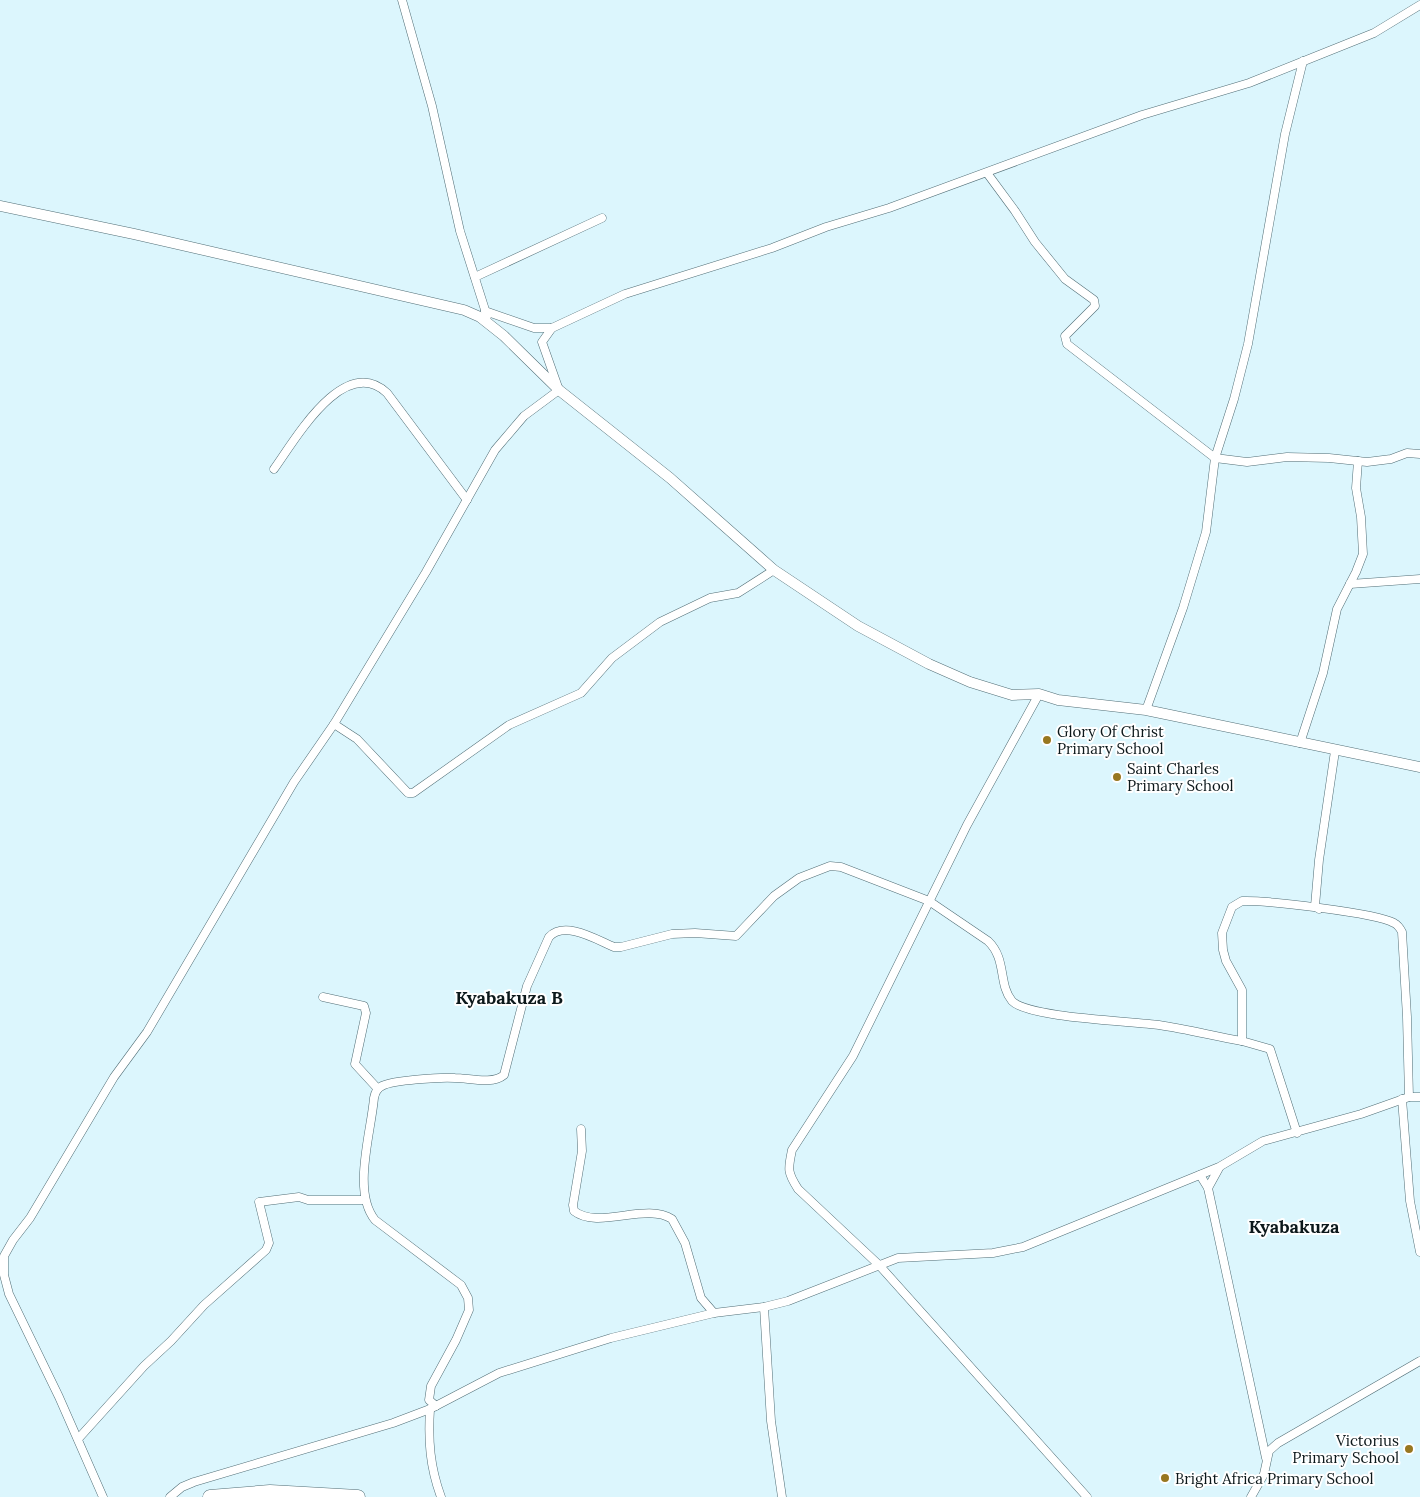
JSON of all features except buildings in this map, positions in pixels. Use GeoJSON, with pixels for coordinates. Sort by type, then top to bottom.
{"type":"FeatureCollection","features":[{"type":"Feature","properties":{"kind":"highway"},"geometry":{"type":"LineString","coordinates":[[210,1497],[270,1492],[358,1497]]}},
{"type":"Feature","properties":{"kind":"street"},"geometry":{"type":"LineString","coordinates":[[402,0],[432,106],[460,231],[485,311],[492,327]]}},
{"type":"Feature","properties":{"kind":"street"},"geometry":{"type":"LineString","coordinates":[[485,311],[534,328],[552,328],[625,294],[772,248],[826,227],[889,208],[1142,115],[1241,86],[1374,33],[1420,5]]}},
{"type":"Feature","properties":{"kind":"street"},"geometry":{"type":"LineString","coordinates":[[1146,710],[1184,608],[1206,532],[1215,458],[1234,399],[1248,344],[1285,134],[1303,61]]}},
{"type":"Feature","properties":{"kind":"street"},"geometry":{"type":"LineString","coordinates":[[987,173],[1015,210],[1035,242],[1065,279],[1094,300],[1095,306],[1090,313],[1065,336],[1067,344],[1215,458],[1247,462],[1287,457],[1358,461],[1384,460],[1407,453],[1420,454]]}},
{"type":"Feature","properties":{"kind":"street"},"geometry":{"type":"LineString","coordinates":[[0,206],[451,306],[480,317],[559,390],[670,478],[774,570],[858,626],[929,664],[970,682],[1012,695],[1039,694],[1058,700],[1146,710],[1335,751],[1420,767]]}},
{"type":"Feature","properties":{"kind":"street"},"geometry":{"type":"LineString","coordinates":[[475,277],[602,218]]}},
{"type":"Feature","properties":{"kind":"street"},"geometry":{"type":"LineString","coordinates":[[552,328],[542,342],[559,390]]}},
{"type":"Feature","properties":{"kind":"street"},"geometry":{"type":"LineString","coordinates":[[274,469],[322,405],[333,395],[344,387],[359,383],[372,385],[380,387],[387,393],[467,500]]}},
{"type":"Feature","properties":{"kind":"street"},"geometry":{"type":"LineString","coordinates":[[103,1497],[78,1439],[9,1294],[4,1276],[2,1255],[30,1218],[114,1077],[147,1032],[294,782],[334,724],[495,450],[524,416],[559,390]]}},
{"type":"Feature","properties":{"kind":"street"},"geometry":{"type":"LineString","coordinates":[[1300,743],[1323,673],[1337,609],[1363,554],[1362,517],[1356,488],[1358,461]]}},
{"type":"Feature","properties":{"kind":"street"},"geometry":{"type":"LineString","coordinates":[[334,724],[357,739],[408,792],[413,792],[509,725],[581,693],[612,658],[660,622],[703,600],[738,593],[774,570]]}},
{"type":"Feature","properties":{"kind":"street"},"geometry":{"type":"LineString","coordinates":[[1350,584],[1420,579]]}},
{"type":"Feature","properties":{"kind":"street"},"geometry":{"type":"LineString","coordinates":[[1039,694],[967,825],[853,1056],[792,1150],[788,1166],[789,1175],[798,1189],[879,1265],[1087,1497]]}},
{"type":"Feature","properties":{"kind":"street"},"geometry":{"type":"LineString","coordinates":[[1318,909],[1315,906],[1319,860],[1335,751]]}},
{"type":"Feature","properties":{"kind":"street"},"geometry":{"type":"LineString","coordinates":[[440,1497],[432,1474],[430,1457],[433,1408],[429,1400],[429,1392],[467,1316],[468,1298],[461,1285],[375,1220],[370,1214],[365,1200],[366,1161],[374,1098],[378,1089],[395,1083],[444,1078],[491,1080],[504,1076],[527,986],[549,937],[559,930],[573,931],[614,947],[628,946],[672,934],[695,933],[736,936],[774,896],[799,878],[830,866],[841,867],[929,901],[996,948],[1009,996],[1020,1006],[1088,1020],[1158,1025],[1242,1041],[1270,1049],[1297,1133]]}},
{"type":"Feature","properties":{"kind":"street"},"geometry":{"type":"LineString","coordinates":[[1242,1041],[1242,990],[1223,950],[1222,933],[1232,907],[1246,901],[1318,909],[1393,922],[1402,932],[1407,1017],[1406,1098],[1410,1201],[1420,1252]]}},
{"type":"Feature","properties":{"kind":"street"},"geometry":{"type":"LineString","coordinates":[[323,997],[364,1006],[366,1013],[355,1064],[378,1089]]}},
{"type":"Feature","properties":{"kind":"street"},"geometry":{"type":"LineString","coordinates":[[170,1497],[182,1487],[194,1482],[384,1426],[433,1408],[512,1368],[611,1338],[714,1313],[764,1307],[788,1301],[898,1258],[993,1253],[1023,1247],[1219,1167],[1250,1147],[1406,1098],[1420,1097]]}},
{"type":"Feature","properties":{"kind":"street"},"geometry":{"type":"LineString","coordinates":[[582,1129],[582,1151],[573,1205],[574,1211],[589,1216],[658,1214],[672,1219],[685,1243],[701,1298],[714,1313]]}},
{"type":"Feature","properties":{"kind":"street"},"geometry":{"type":"LineString","coordinates":[[1208,1188],[1219,1167]]}},
{"type":"Feature","properties":{"kind":"street"},"geometry":{"type":"LineString","coordinates":[[1200,1175],[1208,1188],[1266,1458]]}},
{"type":"Feature","properties":{"kind":"street"},"geometry":{"type":"LineString","coordinates":[[78,1439],[144,1366],[171,1341],[204,1305],[266,1250],[269,1243],[259,1202],[299,1197],[308,1200],[365,1200]]}},
{"type":"Feature","properties":{"kind":"street"},"geometry":{"type":"LineString","coordinates":[[764,1307],[771,1421],[782,1497]]}},
{"type":"Feature","properties":{"kind":"street"},"geometry":{"type":"LineString","coordinates":[[1251,1497],[1264,1474],[1269,1451],[1278,1442],[1420,1361]]}},
{"type":"Feature","properties":{"kind":"place","name":"Glory Of Christ Primary School"},"geometry":{"type":"Point","coordinates":[1047,740]}},
{"type":"Feature","properties":{"kind":"place","name":"Saint Charles Primary School"},"geometry":{"type":"Point","coordinates":[1117,777]}},
{"type":"Feature","properties":{"kind":"place","name":"Victorius Primary School"},"geometry":{"type":"Point","coordinates":[1409,1449]}},
{"type":"Feature","properties":{"kind":"place","name":"Bright Africa Primary School"},"geometry":{"type":"Point","coordinates":[1165,1478]}},
{"type":"Feature","properties":{"kind":"district","name":"Kyabakuza B"},"geometry":{"type":"Point","coordinates":[509,997]}},
{"type":"Feature","properties":{"kind":"district","name":"Kyabakuza"},"geometry":{"type":"Point","coordinates":[1294,1226]}}]}
